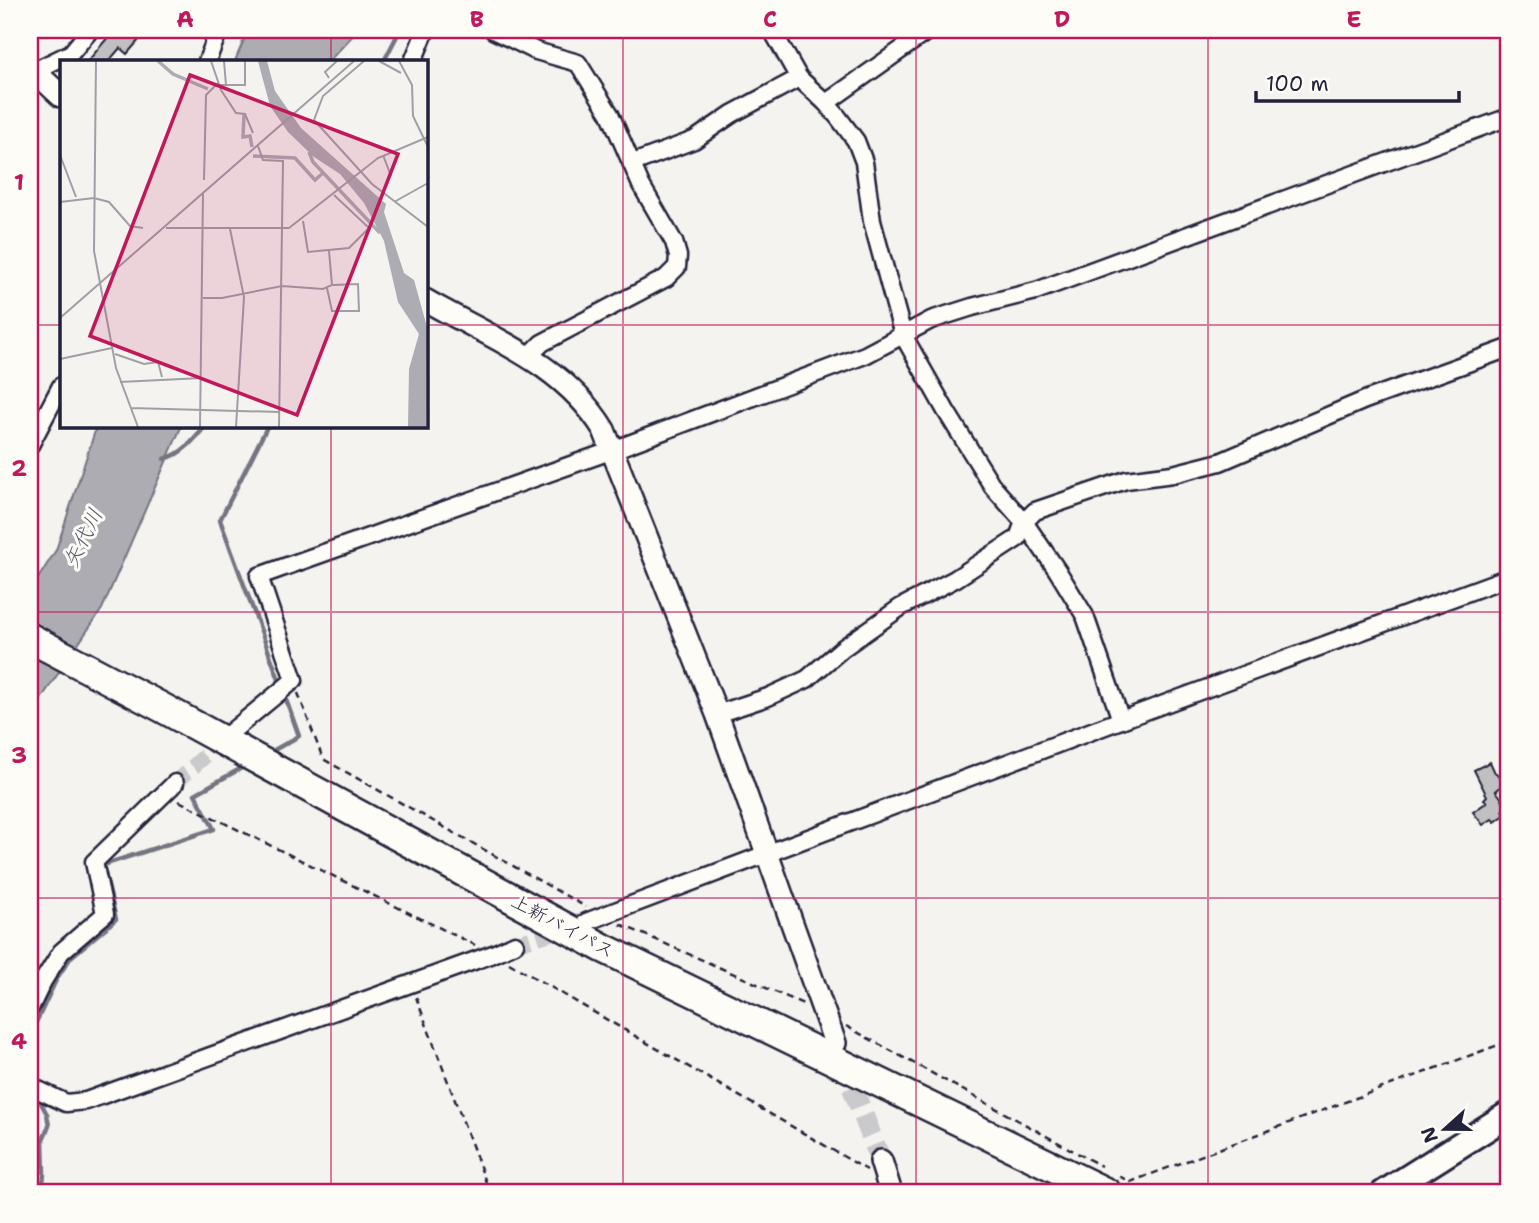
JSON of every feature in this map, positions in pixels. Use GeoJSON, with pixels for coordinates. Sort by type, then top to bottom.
{"type":"FeatureCollection","features":[{"type":"Feature","properties":{"kind":"highway","name":"上新バイパス"},"geometry":{"type":"LineString","coordinates":[[30,638],[603,948],[1110,1179]]}},
{"type":"Feature","properties":{"kind":"main road"},"geometry":{"type":"LineString","coordinates":[[1384,1193],[1509,1114]]}},
{"type":"Feature","properties":{"kind":"street"},"geometry":{"type":"LineString","coordinates":[[60,95],[32,69],[71,53],[90,30]]}},
{"type":"Feature","properties":{"kind":"street"},"geometry":{"type":"LineString","coordinates":[[206,60],[219,30]]}},
{"type":"Feature","properties":{"kind":"street"},"geometry":{"type":"LineString","coordinates":[[413,60],[426,30]]}},
{"type":"Feature","properties":{"kind":"street"},"geometry":{"type":"LineString","coordinates":[[493,30],[536,51],[578,63],[610,114],[642,186],[674,242],[678,256],[677,267],[666,278],[541,343],[529,356]]}},
{"type":"Feature","properties":{"kind":"street"},"geometry":{"type":"LineString","coordinates":[[772,30],[799,78],[826,103],[856,141],[864,162],[872,222],[903,335],[993,487],[1024,522],[1085,616],[1121,719]]}},
{"type":"Feature","properties":{"kind":"street"},"geometry":{"type":"LineString","coordinates":[[826,103],[929,30]]}},
{"type":"Feature","properties":{"kind":"street"},"geometry":{"type":"LineString","coordinates":[[633,163],[694,140],[732,114],[799,78]]}},
{"type":"Feature","properties":{"kind":"street"},"geometry":{"type":"LineString","coordinates":[[231,732],[293,681],[259,576],[613,450],[865,355],[931,320],[1036,291],[1509,117]]}},
{"type":"Feature","properties":{"kind":"street"},"geometry":{"type":"LineString","coordinates":[[427,301],[529,356],[558,376],[594,414],[604,430],[717,714],[835,1044]]}},
{"type":"Feature","properties":{"kind":"street"},"geometry":{"type":"LineString","coordinates":[[717,714],[768,697],[807,679],[843,648],[901,607],[955,579],[1018,538],[1024,522],[1035,511],[1126,480],[1173,474],[1220,462],[1365,400],[1509,348]]}},
{"type":"Feature","properties":{"kind":"street"},"geometry":{"type":"LineString","coordinates":[[30,445],[60,388]]}},
{"type":"Feature","properties":{"kind":"street"},"geometry":{"type":"LineString","coordinates":[[586,922],[1121,719],[1509,577]]}},
{"type":"Feature","properties":{"kind":"street"},"geometry":{"type":"LineString","coordinates":[[30,1008],[61,952],[105,914],[94,862],[169,788]]}},
{"type":"Feature","properties":{"kind":"street"},"geometry":{"type":"LineString","coordinates":[[30,1086],[66,1103],[86,1101],[515,944]]}},
{"type":"Feature","properties":{"kind":"street"},"geometry":{"type":"LineString","coordinates":[[881,1161],[890,1188]]}},
{"type":"Feature","properties":{"kind":"path"},"geometry":{"type":"LineString","coordinates":[[293,681],[323,759],[602,916],[825,1014],[1110,1179],[1130,1182],[1509,1041]]}},
{"type":"Feature","properties":{"kind":"path"},"geometry":{"type":"LineString","coordinates":[[169,788],[493,954],[890,1188]]}},
{"type":"Feature","properties":{"kind":"path"},"geometry":{"type":"LineString","coordinates":[[411,984],[490,1193]]}},
{"type":"Feature","properties":{"kind":"water"},"geometry":{"type":"Polygon","coordinates":[[[248,30],[358,30],[330,60],[235,60],[248,30]]]}},
{"type":"Feature","properties":{"kind":"water","name":"矢代川"},"geometry":{"type":"Polygon","coordinates":[[[96,427],[181,427],[102,609],[30,715],[30,591],[56,550],[96,427]]]}},
{"type":"Feature","properties":{"kind":"building"},"geometry":{"type":"Polygon","coordinates":[[[114,30],[127,30],[139,40],[127,54],[120,48],[110,60],[89,60],[114,30]]]}},
{"type":"Feature","properties":{"kind":"building"},"geometry":{"type":"Polygon","coordinates":[[[1490,762],[1495,773],[1505,783],[1496,791],[1508,807],[1503,810],[1506,814],[1495,822],[1492,819],[1483,825],[1473,812],[1487,802],[1484,799],[1487,796],[1474,770],[1490,762]]]}},
{"type":"Feature","properties":{"kind":"waterway"},"geometry":{"type":"LineString","coordinates":[[385,60],[400,30]]}},
{"type":"Feature","properties":{"kind":"waterway"},"geometry":{"type":"LineString","coordinates":[[164,459],[182,450],[204,427]]}},
{"type":"Feature","properties":{"kind":"waterway"},"geometry":{"type":"LineString","coordinates":[[267,427],[220,520],[281,685]]}},
{"type":"Feature","properties":{"kind":"waterway"},"geometry":{"type":"LineString","coordinates":[[267,754],[299,736],[284,694]]}},
{"type":"Feature","properties":{"kind":"waterway"},"geometry":{"type":"LineString","coordinates":[[30,1035],[57,978],[71,957],[116,919],[103,865],[214,829],[195,794],[247,765]]}},
{"type":"Feature","properties":{"kind":"waterway"},"geometry":{"type":"LineString","coordinates":[[37,1096],[47,1114],[49,1126],[43,1139],[42,1193]]}},
{"type":"Feature","properties":{"kind":"tunnel"},"geometry":{"type":"LineString","coordinates":[[175,783],[227,736]]}},
{"type":"Feature","properties":{"kind":"tunnel"},"geometry":{"type":"LineString","coordinates":[[515,944],[566,928]]}},
{"type":"Feature","properties":{"kind":"tunnel"},"geometry":{"type":"LineString","coordinates":[[841,1058],[881,1161]]}}]}
